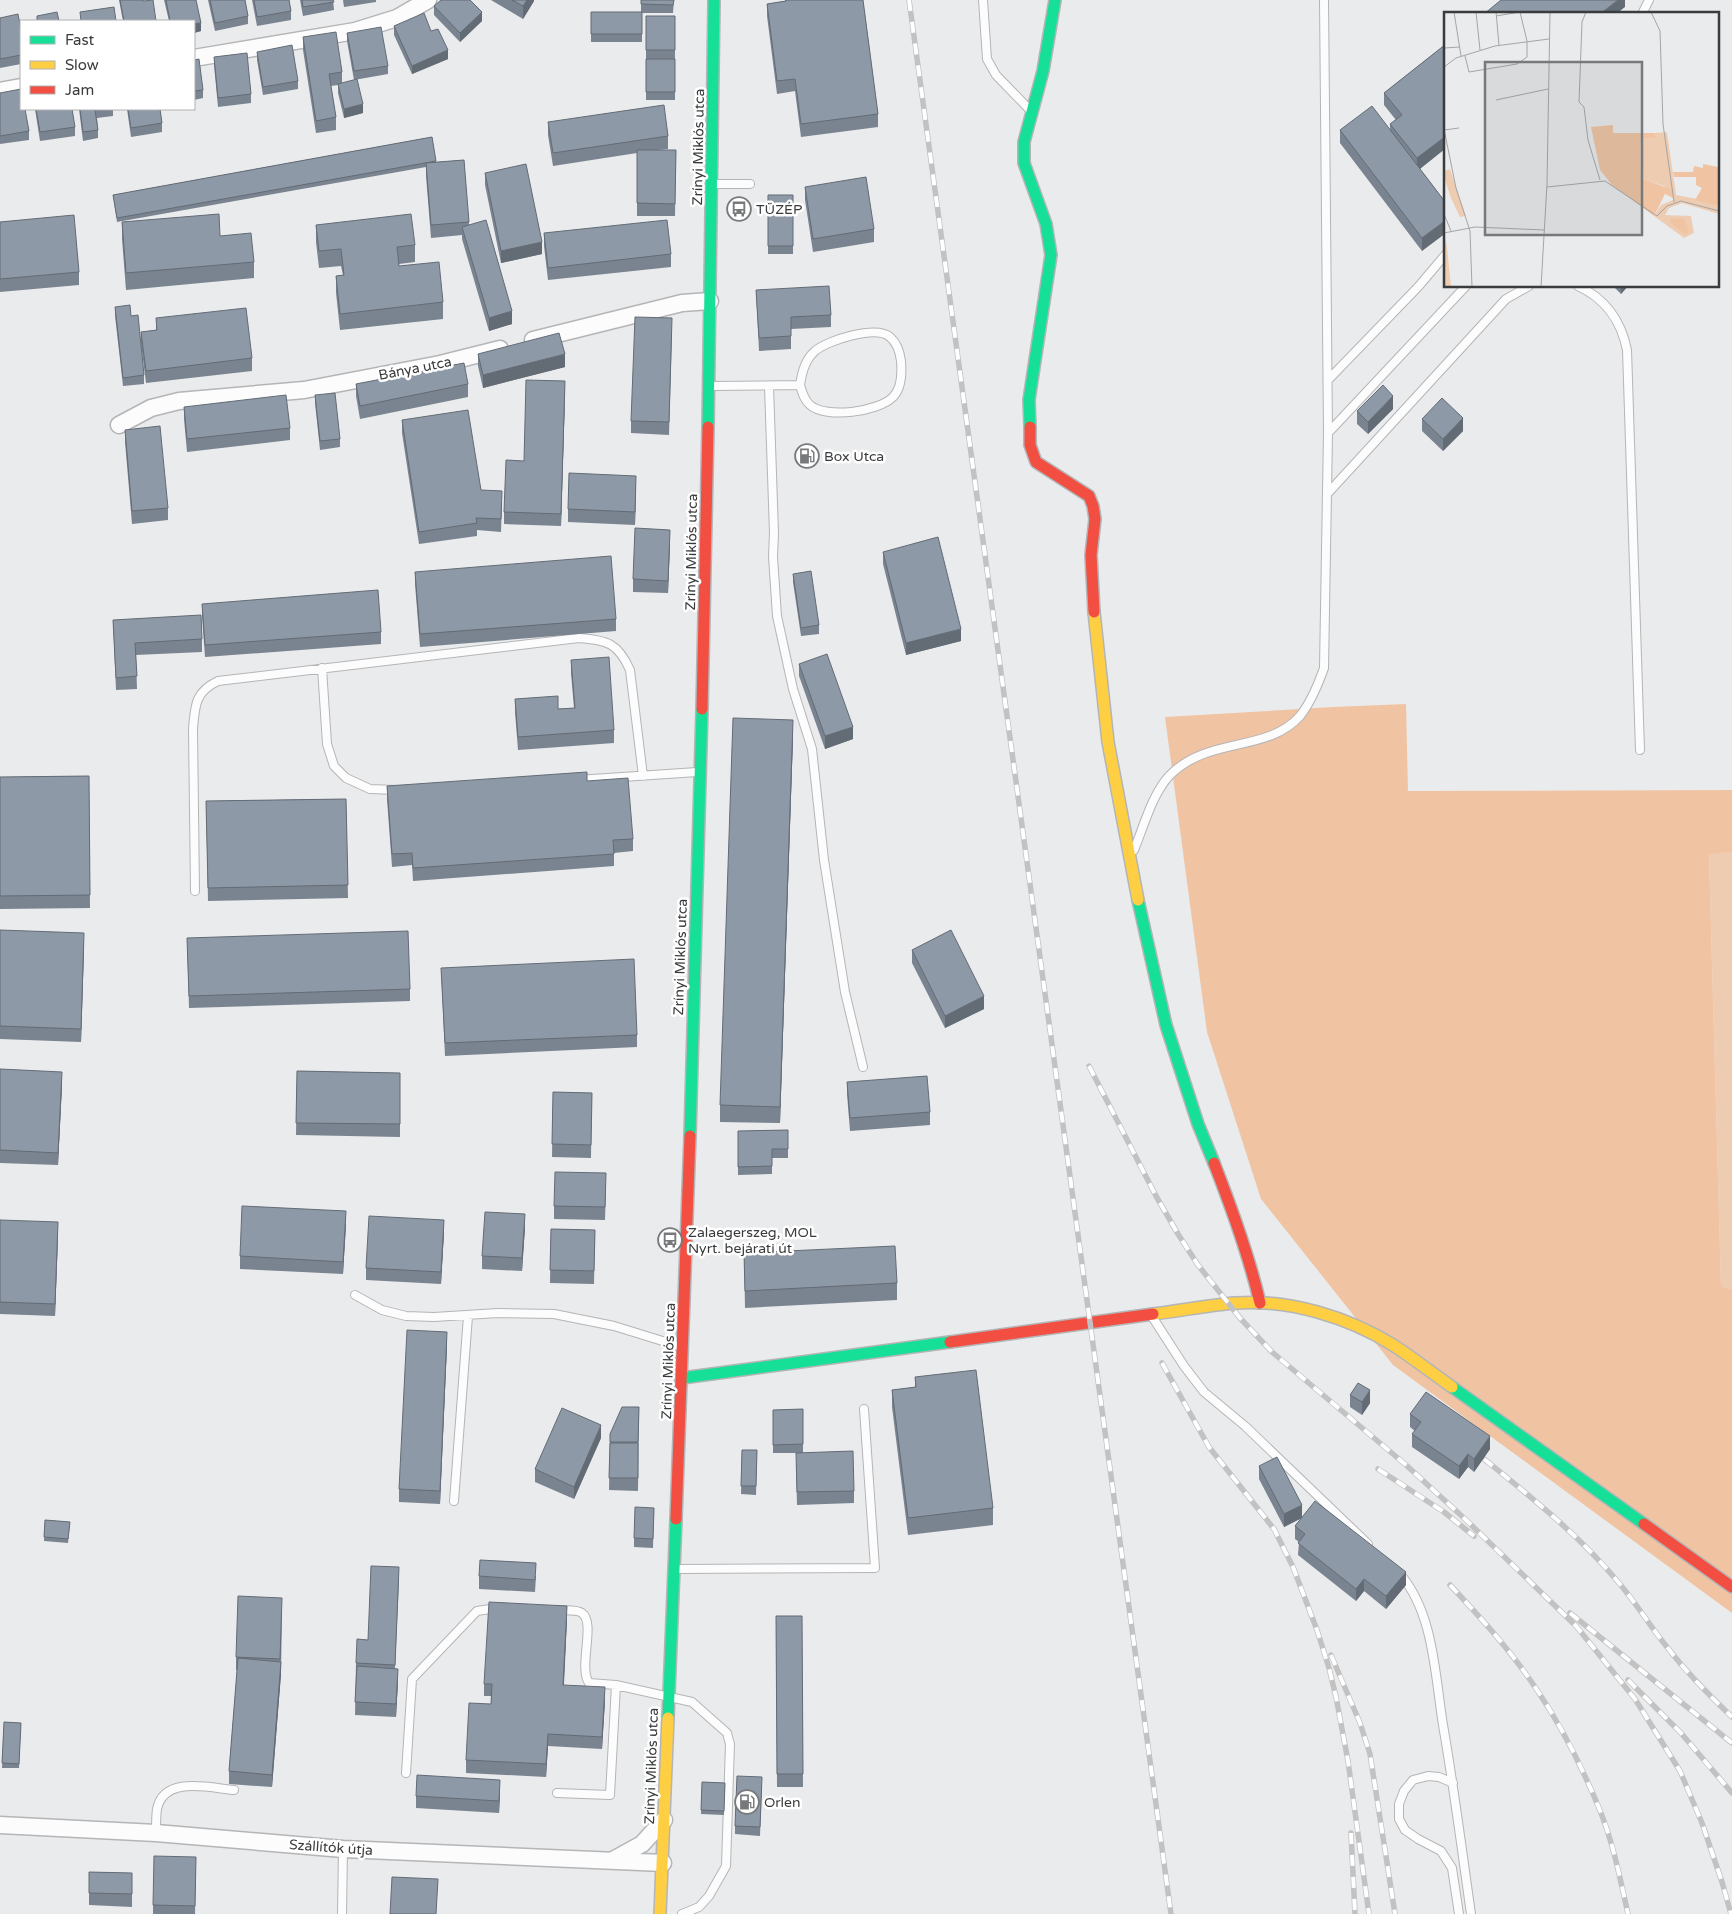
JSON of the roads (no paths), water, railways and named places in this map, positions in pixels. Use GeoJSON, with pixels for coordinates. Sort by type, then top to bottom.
{"type":"FeatureCollection","features":[{"type":"Feature","properties":{"kind":"street"},"geometry":{"type":"LineString","coordinates":[[195,58],[355,31],[397,18],[428,0]]}},
{"type":"Feature","properties":{"kind":"street","name":"Zrínyi Miklós utca"},"geometry":{"type":"LineString","coordinates":[[660,1914],[668,1697],[676,1570],[701,772],[710,386],[714,0]]}},
{"type":"Feature","properties":{"kind":"street"},"geometry":{"type":"LineString","coordinates":[[1055,0],[1045,62],[1024,142],[1026,175],[1046,224],[1051,255],[1029,400],[1030,445],[1036,462],[1088,496],[1093,506],[1096,519],[1091,555],[1095,630],[1108,742],[1130,862],[1166,1025],[1198,1124],[1236,1220],[1253,1273],[1260,1303]]}},
{"type":"Feature","properties":{"kind":"street"},"geometry":{"type":"LineString","coordinates":[[0,91],[20,87]]}},
{"type":"Feature","properties":{"kind":"street","name":"Bánya utca"},"geometry":{"type":"LineString","coordinates":[[119,425],[151,408],[179,402],[304,390],[440,364],[682,303],[710,301]]}},
{"type":"Feature","properties":{"kind":"street"},"geometry":{"type":"LineString","coordinates":[[682,1378],[1237,1304],[1260,1303],[1289,1306],[1348,1321],[1372,1332],[1732,1588]]}},
{"type":"Feature","properties":{"kind":"street"},"geometry":{"type":"LineString","coordinates":[[613,1860],[642,1844],[664,1820]]}},
{"type":"Feature","properties":{"kind":"street","name":"Szállítók útja"},"geometry":{"type":"LineString","coordinates":[[0,1825],[156,1833],[343,1849],[663,1863]]}},
{"type":"Feature","properties":{"kind":"lane"},"geometry":{"type":"LineString","coordinates":[[983,0],[987,59],[991,69],[1032,112]]}},
{"type":"Feature","properties":{"kind":"lane"},"geometry":{"type":"LineString","coordinates":[[1130,862],[1154,798],[1171,774],[1195,756],[1267,737],[1286,728],[1300,716],[1310,701],[1324,668],[1328,494],[1328,380],[1324,0]]}},
{"type":"Feature","properties":{"kind":"lane"},"geometry":{"type":"LineString","coordinates":[[1643,12],[1649,0]]}},
{"type":"Feature","properties":{"kind":"lane"},"geometry":{"type":"LineString","coordinates":[[713,184],[750,184]]}},
{"type":"Feature","properties":{"kind":"lane"},"geometry":{"type":"LineString","coordinates":[[1328,380],[1411,294],[1444,256]]}},
{"type":"Feature","properties":{"kind":"lane"},"geometry":{"type":"LineString","coordinates":[[1328,433],[1464,288]]}},
{"type":"Feature","properties":{"kind":"lane"},"geometry":{"type":"LineString","coordinates":[[1328,494],[1506,299],[1525,288]]}},
{"type":"Feature","properties":{"kind":"lane"},"geometry":{"type":"LineString","coordinates":[[1581,288],[1610,308],[1619,322],[1627,350],[1640,750]]}},
{"type":"Feature","properties":{"kind":"lane"},"geometry":{"type":"LineString","coordinates":[[872,331],[888,335],[893,339],[900,354],[901,380],[898,391],[892,398],[874,408],[828,413],[818,410],[809,405],[804,399],[800,385],[802,370],[807,360],[815,351],[824,345],[862,333],[872,331]]}},
{"type":"Feature","properties":{"kind":"lane"},"geometry":{"type":"LineString","coordinates":[[710,386],[800,385]]}},
{"type":"Feature","properties":{"kind":"lane"},"geometry":{"type":"LineString","coordinates":[[769,386],[774,533],[773,557],[777,616],[793,689],[812,749],[824,860],[845,992],[863,1067]]}},
{"type":"Feature","properties":{"kind":"lane"},"geometry":{"type":"LineString","coordinates":[[196,891],[193,729],[198,698],[206,687],[218,680],[579,638],[596,639],[611,644],[624,656],[630,670],[643,776]]}},
{"type":"Feature","properties":{"kind":"lane"},"geometry":{"type":"LineString","coordinates":[[322,668],[327,744],[334,766],[346,778],[370,789],[399,790]]}},
{"type":"Feature","properties":{"kind":"lane"},"geometry":{"type":"LineString","coordinates":[[565,781],[701,772]]}},
{"type":"Feature","properties":{"kind":"lane"},"geometry":{"type":"LineString","coordinates":[[355,1295],[382,1310],[406,1316],[468,1316],[498,1313],[554,1314],[614,1326],[683,1348]]}},
{"type":"Feature","properties":{"kind":"lane"},"geometry":{"type":"LineString","coordinates":[[1151,1315],[1184,1366],[1204,1392],[1245,1426],[1372,1547]]}},
{"type":"Feature","properties":{"kind":"lane"},"geometry":{"type":"LineString","coordinates":[[454,1501],[468,1316]]}},
{"type":"Feature","properties":{"kind":"lane"},"geometry":{"type":"LineString","coordinates":[[676,1570],[875,1568],[864,1409]]}},
{"type":"Feature","properties":{"kind":"lane"},"geometry":{"type":"LineString","coordinates":[[1394,1567],[1408,1584],[1419,1603],[1428,1633],[1453,1783],[1471,1914]]}},
{"type":"Feature","properties":{"kind":"lane"},"geometry":{"type":"LineString","coordinates":[[406,1773],[412,1679],[477,1611],[491,1608],[509,1609]]}},
{"type":"Feature","properties":{"kind":"lane"},"geometry":{"type":"LineString","coordinates":[[553,1610],[580,1612],[586,1617],[585,1678],[589,1683],[616,1685],[692,1702],[727,1733],[730,1744],[726,1866],[709,1896],[699,1906],[682,1914]]}},
{"type":"Feature","properties":{"kind":"lane"},"geometry":{"type":"LineString","coordinates":[[557,1793],[610,1795],[616,1685]]}},
{"type":"Feature","properties":{"kind":"lane"},"geometry":{"type":"LineString","coordinates":[[1453,1783],[1439,1777],[1428,1776],[1413,1780],[1404,1791],[1399,1804],[1399,1819],[1405,1830],[1441,1851],[1452,1868],[1459,1914]]}},
{"type":"Feature","properties":{"kind":"lane"},"geometry":{"type":"LineString","coordinates":[[156,1833],[159,1802],[163,1796],[174,1788],[186,1786],[234,1790]]}},
{"type":"Feature","properties":{"kind":"lane"},"geometry":{"type":"LineString","coordinates":[[342,1914],[343,1849]]}},
{"type":"Feature","properties":{"kind":"railway"},"geometry":{"type":"LineString","coordinates":[[909,0],[1171,1914]]}},
{"type":"Feature","properties":{"kind":"railway"},"geometry":{"type":"LineString","coordinates":[[1089,1066],[1156,1196],[1178,1234],[1198,1265],[1240,1318],[1272,1352],[1406,1465],[1465,1519],[1576,1626],[1635,1699],[1680,1771],[1702,1823],[1731,1914]]}},
{"type":"Feature","properties":{"kind":"railway"},"geometry":{"type":"LineString","coordinates":[[1162,1363],[1209,1447],[1274,1529],[1293,1567],[1317,1630],[1336,1697],[1348,1761],[1369,1914]]}},
{"type":"Feature","properties":{"kind":"railway"},"geometry":{"type":"LineString","coordinates":[[1484,1459],[1588,1549],[1625,1591],[1682,1665],[1732,1717]]}},
{"type":"Feature","properties":{"kind":"railway"},"geometry":{"type":"LineString","coordinates":[[1378,1469],[1444,1512],[1474,1536]]}},
{"type":"Feature","properties":{"kind":"railway"},"geometry":{"type":"LineString","coordinates":[[1450,1585],[1517,1662],[1546,1704],[1571,1747],[1604,1821],[1616,1860],[1628,1914]]}},
{"type":"Feature","properties":{"kind":"railway"},"geometry":{"type":"LineString","coordinates":[[1570,1613],[1732,1743]]}},
{"type":"Feature","properties":{"kind":"railway"},"geometry":{"type":"LineString","coordinates":[[1331,1655],[1360,1723],[1370,1754],[1395,1914]]}},
{"type":"Feature","properties":{"kind":"railway"},"geometry":{"type":"LineString","coordinates":[[1628,1680],[1681,1733],[1732,1793]]}},
{"type":"Feature","properties":{"kind":"railway"},"geometry":{"type":"LineString","coordinates":[[1351,1833],[1355,1914]]}},
{"type":"Feature","properties":{"kind":"place","name":"TÜZÉP"},"geometry":{"type":"Point","coordinates":[739,209]}},
{"type":"Feature","properties":{"kind":"place","name":"Box Utca"},"geometry":{"type":"Point","coordinates":[807,456]}},
{"type":"Feature","properties":{"kind":"place","name":"Zalaegerszeg, MOL Nyrt. bejárati út"},"geometry":{"type":"Point","coordinates":[670,1240]}},
{"type":"Feature","properties":{"kind":"place","name":"Orlen"},"geometry":{"type":"Point","coordinates":[747,1802]}}]}
